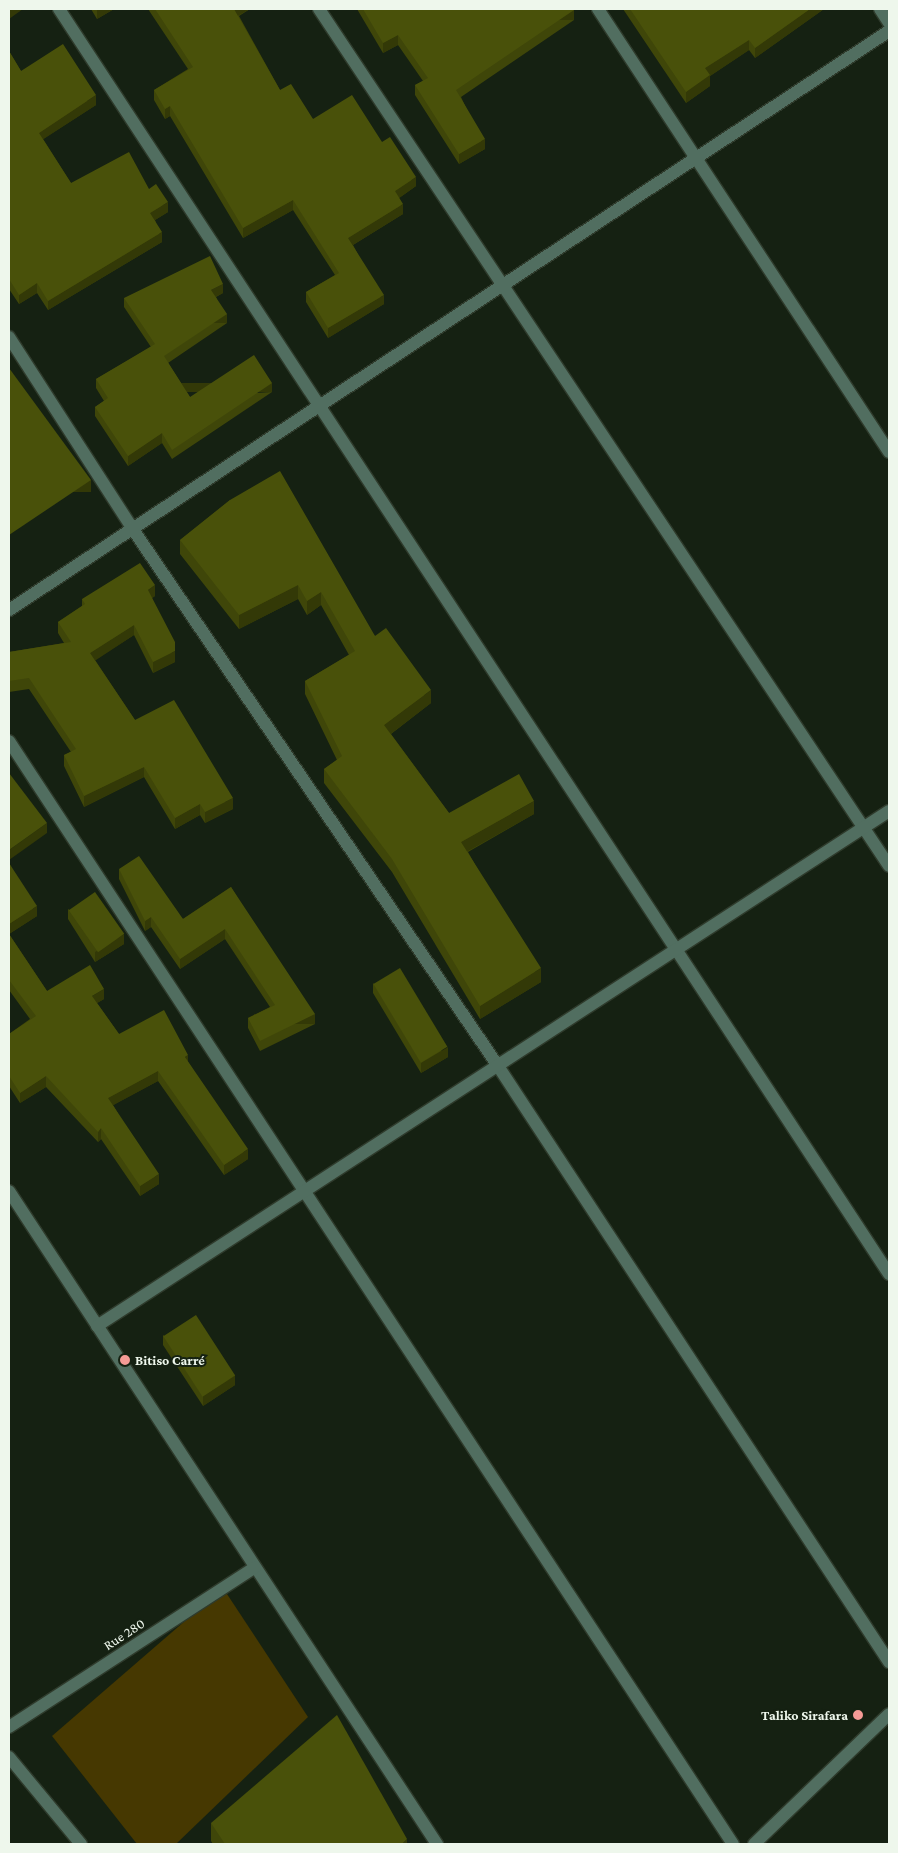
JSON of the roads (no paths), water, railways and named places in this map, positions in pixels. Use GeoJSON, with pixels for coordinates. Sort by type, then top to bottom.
{"type":"FeatureCollection","features":[{"type":"Feature","properties":{"kind":"street"},"geometry":{"type":"LineString","coordinates":[[59,9],[889,1274]]}},
{"type":"Feature","properties":{"kind":"street"},"geometry":{"type":"LineString","coordinates":[[320,9],[889,866]]}},
{"type":"Feature","properties":{"kind":"street"},"geometry":{"type":"LineString","coordinates":[[598,9],[889,452]]}},
{"type":"Feature","properties":{"kind":"street"},"geometry":{"type":"LineString","coordinates":[[880,9],[889,23]]}},
{"type":"Feature","properties":{"kind":"street"},"geometry":{"type":"LineString","coordinates":[[9,610],[889,31]]}},
{"type":"Feature","properties":{"kind":"street"},"geometry":{"type":"LineString","coordinates":[[9,337],[132,528],[498,1066],[889,1662]]}},
{"type":"Feature","properties":{"kind":"street"},"geometry":{"type":"LineString","coordinates":[[9,741],[733,1844]]}},
{"type":"Feature","properties":{"kind":"street"},"geometry":{"type":"LineString","coordinates":[[97,1326],[889,811]]}},
{"type":"Feature","properties":{"kind":"street"},"geometry":{"type":"LineString","coordinates":[[9,1191],[437,1844]]}},
{"type":"Feature","properties":{"kind":"street","name":"Rue 280"},"geometry":{"type":"LineString","coordinates":[[9,1727],[255,1567]]}},
{"type":"Feature","properties":{"kind":"street"},"geometry":{"type":"LineString","coordinates":[[754,1844],[889,1714]]}},
{"type":"Feature","properties":{"kind":"street"},"geometry":{"type":"LineString","coordinates":[[9,1757],[81,1844]]}},
{"type":"Feature","properties":{"kind":"place","name":"Bitiso Carré"},"geometry":{"type":"Point","coordinates":[125,1360]}},
{"type":"Feature","properties":{"kind":"place","name":"Taliko Sirafara"},"geometry":{"type":"Point","coordinates":[858,1715]}}]}
